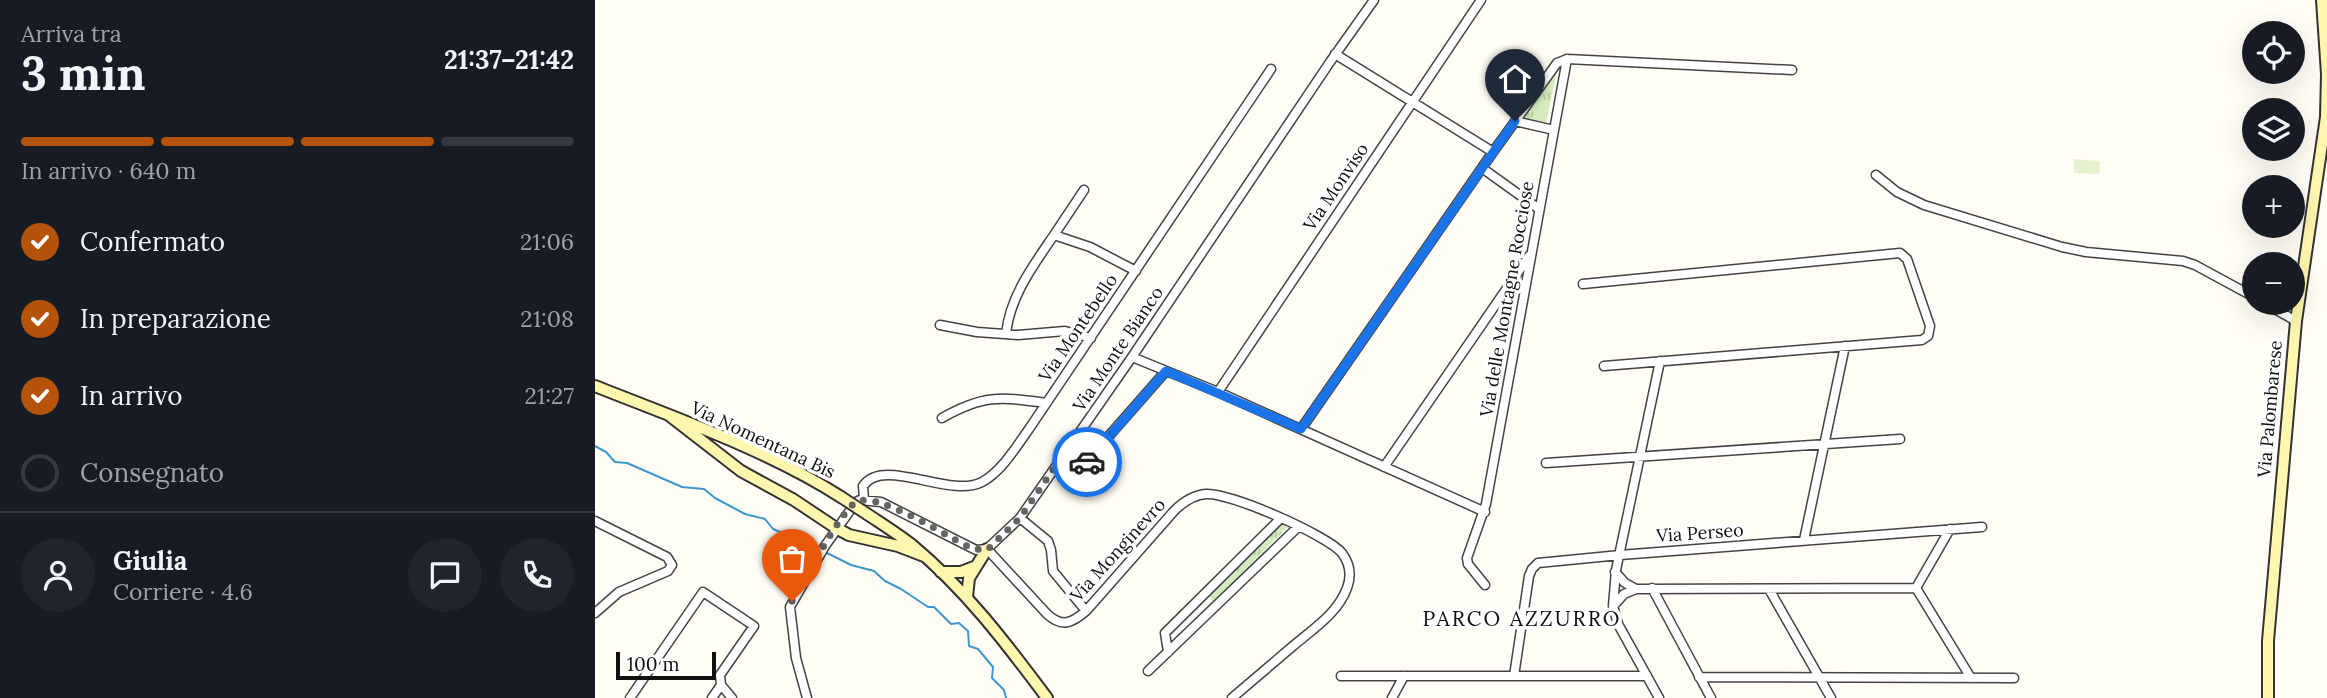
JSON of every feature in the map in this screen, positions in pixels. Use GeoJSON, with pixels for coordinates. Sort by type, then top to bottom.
{"type":"FeatureCollection","features":[{"type":"Feature","properties":{"kind":"main road","name":"Via Palombarese"},"geometry":{"type":"LineString","coordinates":[[2268,698],[2270,617],[2296,321],[2326,117],[2327,74],[2322,0]]}},
{"type":"Feature","properties":{"kind":"main road","name":"Via Nomentana Bis"},"geometry":{"type":"LineString","coordinates":[[595,386],[751,450],[820,484],[911,544],[967,597],[995,628],[1047,698]]}},
{"type":"Feature","properties":{"kind":"main road"},"geometry":{"type":"LineString","coordinates":[[670,416],[741,471],[794,500],[836,528],[859,538],[898,546],[924,556]]}},
{"type":"Feature","properties":{"kind":"main road"},"geometry":{"type":"LineString","coordinates":[[967,597],[968,580],[987,550]]}},
{"type":"Feature","properties":{"kind":"main road"},"geometry":{"type":"LineString","coordinates":[[941,572],[961,572],[974,567]]}},
{"type":"Feature","properties":{"kind":"street","name":"Via Monte Bianco"},"geometry":{"type":"LineString","coordinates":[[987,550],[1020,518],[1374,0]]}},
{"type":"Feature","properties":{"kind":"street","name":"Via Monviso"},"geometry":{"type":"LineString","coordinates":[[1218,392],[1481,0]]}},
{"type":"Feature","properties":{"kind":"street"},"geometry":{"type":"LineString","coordinates":[[1335,54],[1493,152]]}},
{"type":"Feature","properties":{"kind":"street"},"geometry":{"type":"LineString","coordinates":[[1301,429],[1515,121],[1564,60],[1792,70]]}},
{"type":"Feature","properties":{"kind":"street","name":"Via delle Montagne Rocciose"},"geometry":{"type":"LineString","coordinates":[[1485,585],[1467,561],[1485,512],[1554,130],[1564,60]]}},
{"type":"Feature","properties":{"kind":"street","name":"Via Montebello"},"geometry":{"type":"LineString","coordinates":[[865,500],[863,486],[868,479],[877,475],[968,486],[982,482],[1008,457],[1047,404],[1271,69]]}},
{"type":"Feature","properties":{"kind":"street"},"geometry":{"type":"LineString","coordinates":[[1515,121],[1554,130]]}},
{"type":"Feature","properties":{"kind":"street"},"geometry":{"type":"LineString","coordinates":[[1482,168],[1539,209]]}},
{"type":"Feature","properties":{"kind":"street"},"geometry":{"type":"LineString","coordinates":[[1876,175],[1897,192],[1914,201],[1966,219],[2071,249],[2183,261],[2242,291]]}},
{"type":"Feature","properties":{"kind":"street"},"geometry":{"type":"LineString","coordinates":[[1006,334],[1011,309],[1023,283],[1084,190]]}},
{"type":"Feature","properties":{"kind":"street"},"geometry":{"type":"LineString","coordinates":[[1054,235],[1090,247],[1136,271]]}},
{"type":"Feature","properties":{"kind":"street"},"geometry":{"type":"LineString","coordinates":[[1384,467],[1531,253]]}},
{"type":"Feature","properties":{"kind":"street"},"geometry":{"type":"LineString","coordinates":[[1583,284],[1900,253],[1907,259],[1929,322],[1930,333],[1926,339],[1604,366]]}},
{"type":"Feature","properties":{"kind":"street"},"geometry":{"type":"LineString","coordinates":[[2285,315],[2296,321]]}},
{"type":"Feature","properties":{"kind":"street"},"geometry":{"type":"LineString","coordinates":[[940,325],[1025,335],[1065,331],[1091,338]]}},
{"type":"Feature","properties":{"kind":"street"},"geometry":{"type":"LineString","coordinates":[[1804,540],[1845,346]]}},
{"type":"Feature","properties":{"kind":"street"},"geometry":{"type":"LineString","coordinates":[[1132,357],[1218,392],[1485,512]]}},
{"type":"Feature","properties":{"kind":"street"},"geometry":{"type":"LineString","coordinates":[[1660,361],[1615,572],[1613,606],[1618,624],[1660,698]]}},
{"type":"Feature","properties":{"kind":"street"},"geometry":{"type":"LineString","coordinates":[[1059,461],[1079,470],[1166,371]]}},
{"type":"Feature","properties":{"kind":"street"},"geometry":{"type":"LineString","coordinates":[[942,418],[970,403],[993,398],[1013,398],[1047,404]]}},
{"type":"Feature","properties":{"kind":"street"},"geometry":{"type":"LineString","coordinates":[[1546,463],[1900,439]]}},
{"type":"Feature","properties":{"kind":"street","name":"Via Monginevro"},"geometry":{"type":"LineString","coordinates":[[987,550],[1057,622],[1069,623],[1086,611],[1174,511],[1191,498],[1207,494],[1228,496],[1325,540],[1342,553],[1350,570],[1348,587],[1340,603],[1232,698]]}},
{"type":"Feature","properties":{"kind":"street"},"geometry":{"type":"LineString","coordinates":[[807,698],[796,658],[790,607],[836,528],[856,502],[881,502],[973,549],[987,550]]}},
{"type":"Feature","properties":{"kind":"street"},"geometry":{"type":"LineString","coordinates":[[1020,518],[1048,541],[1053,571],[1086,611]]}},
{"type":"Feature","properties":{"kind":"street"},"geometry":{"type":"LineString","coordinates":[[1168,652],[1165,632],[1280,519]]}},
{"type":"Feature","properties":{"kind":"street"},"geometry":{"type":"LineString","coordinates":[[595,521],[667,557],[672,565],[668,572],[619,592],[595,613]]}},
{"type":"Feature","properties":{"kind":"street"},"geometry":{"type":"LineString","coordinates":[[1148,671],[1298,527]]}},
{"type":"Feature","properties":{"kind":"street","name":"Via Perseo"},"geometry":{"type":"LineString","coordinates":[[1514,676],[1529,576],[1534,566],[1542,562],[1982,527]]}},
{"type":"Feature","properties":{"kind":"street"},"geometry":{"type":"LineString","coordinates":[[1916,588],[1949,529]]}},
{"type":"Feature","properties":{"kind":"street"},"geometry":{"type":"LineString","coordinates":[[1615,572],[1625,583],[1636,589]]}},
{"type":"Feature","properties":{"kind":"street"},"geometry":{"type":"LineString","coordinates":[[1613,606],[1624,594],[1636,589],[1652,588],[1916,588]]}},
{"type":"Feature","properties":{"kind":"street"},"geometry":{"type":"LineString","coordinates":[[1652,588],[1711,698]]}},
{"type":"Feature","properties":{"kind":"street"},"geometry":{"type":"LineString","coordinates":[[1916,588],[1971,678]]}},
{"type":"Feature","properties":{"kind":"street"},"geometry":{"type":"LineString","coordinates":[[1769,589],[1831,698]]}},
{"type":"Feature","properties":{"kind":"street"},"geometry":{"type":"LineString","coordinates":[[630,698],[703,592],[754,626],[720,675],[721,685],[732,698]]}},
{"type":"Feature","properties":{"kind":"street"},"geometry":{"type":"LineString","coordinates":[[1341,676],[1647,676]]}},
{"type":"Feature","properties":{"kind":"street"},"geometry":{"type":"LineString","coordinates":[[1392,698],[1404,676]]}},
{"type":"Feature","properties":{"kind":"street"},"geometry":{"type":"LineString","coordinates":[[1699,677],[2014,678]]}},
{"type":"Feature","properties":{"kind":"street"},"geometry":{"type":"LineString","coordinates":[[712,698],[721,685]]}},
{"type":"Feature","properties":{"kind":"green space"},"geometry":{"type":"Polygon","coordinates":[[[1558,67],[1546,123],[1520,118],[1558,67]]]}},
{"type":"Feature","properties":{"kind":"green space"},"geometry":{"type":"Polygon","coordinates":[[[2074,159],[2100,161],[2099,174],[2074,173],[2074,159]]]}},
{"type":"Feature","properties":{"kind":"green space"},"geometry":{"type":"Polygon","coordinates":[[[1282,524],[1288,527],[1213,601],[1208,596],[1282,524]]]}},
{"type":"Feature","properties":{"kind":"waterway"},"geometry":{"type":"LineString","coordinates":[[595,446],[606,452],[615,462],[627,463],[682,487],[704,489],[745,514],[765,519],[773,529],[817,548]]}},
{"type":"Feature","properties":{"kind":"waterway"},"geometry":{"type":"LineString","coordinates":[[827,553],[851,565],[874,571],[885,581],[928,607],[934,607],[951,624],[959,623],[968,631],[969,646],[978,649],[993,667],[992,678],[1004,690],[1006,698]]}},
{"type":"Feature","properties":{"kind":"way so far"},"geometry":{"type":"LineString","coordinates":[[792,601],[836,528],[860,500],[881,502],[973,549],[987,550],[1020,518],[1059,461],[1079,470],[1087,462]]}},
{"type":"Feature","properties":{"kind":"district","name":"PARCO AZZURRO"},"geometry":{"type":"Point","coordinates":[1522,619]}},
{"type":"Feature","properties":{"kind":"route"},"geometry":{"type":"LineString","coordinates":[[1087,462],[1166,371],[1301,429],[1515,121]]}}]}
